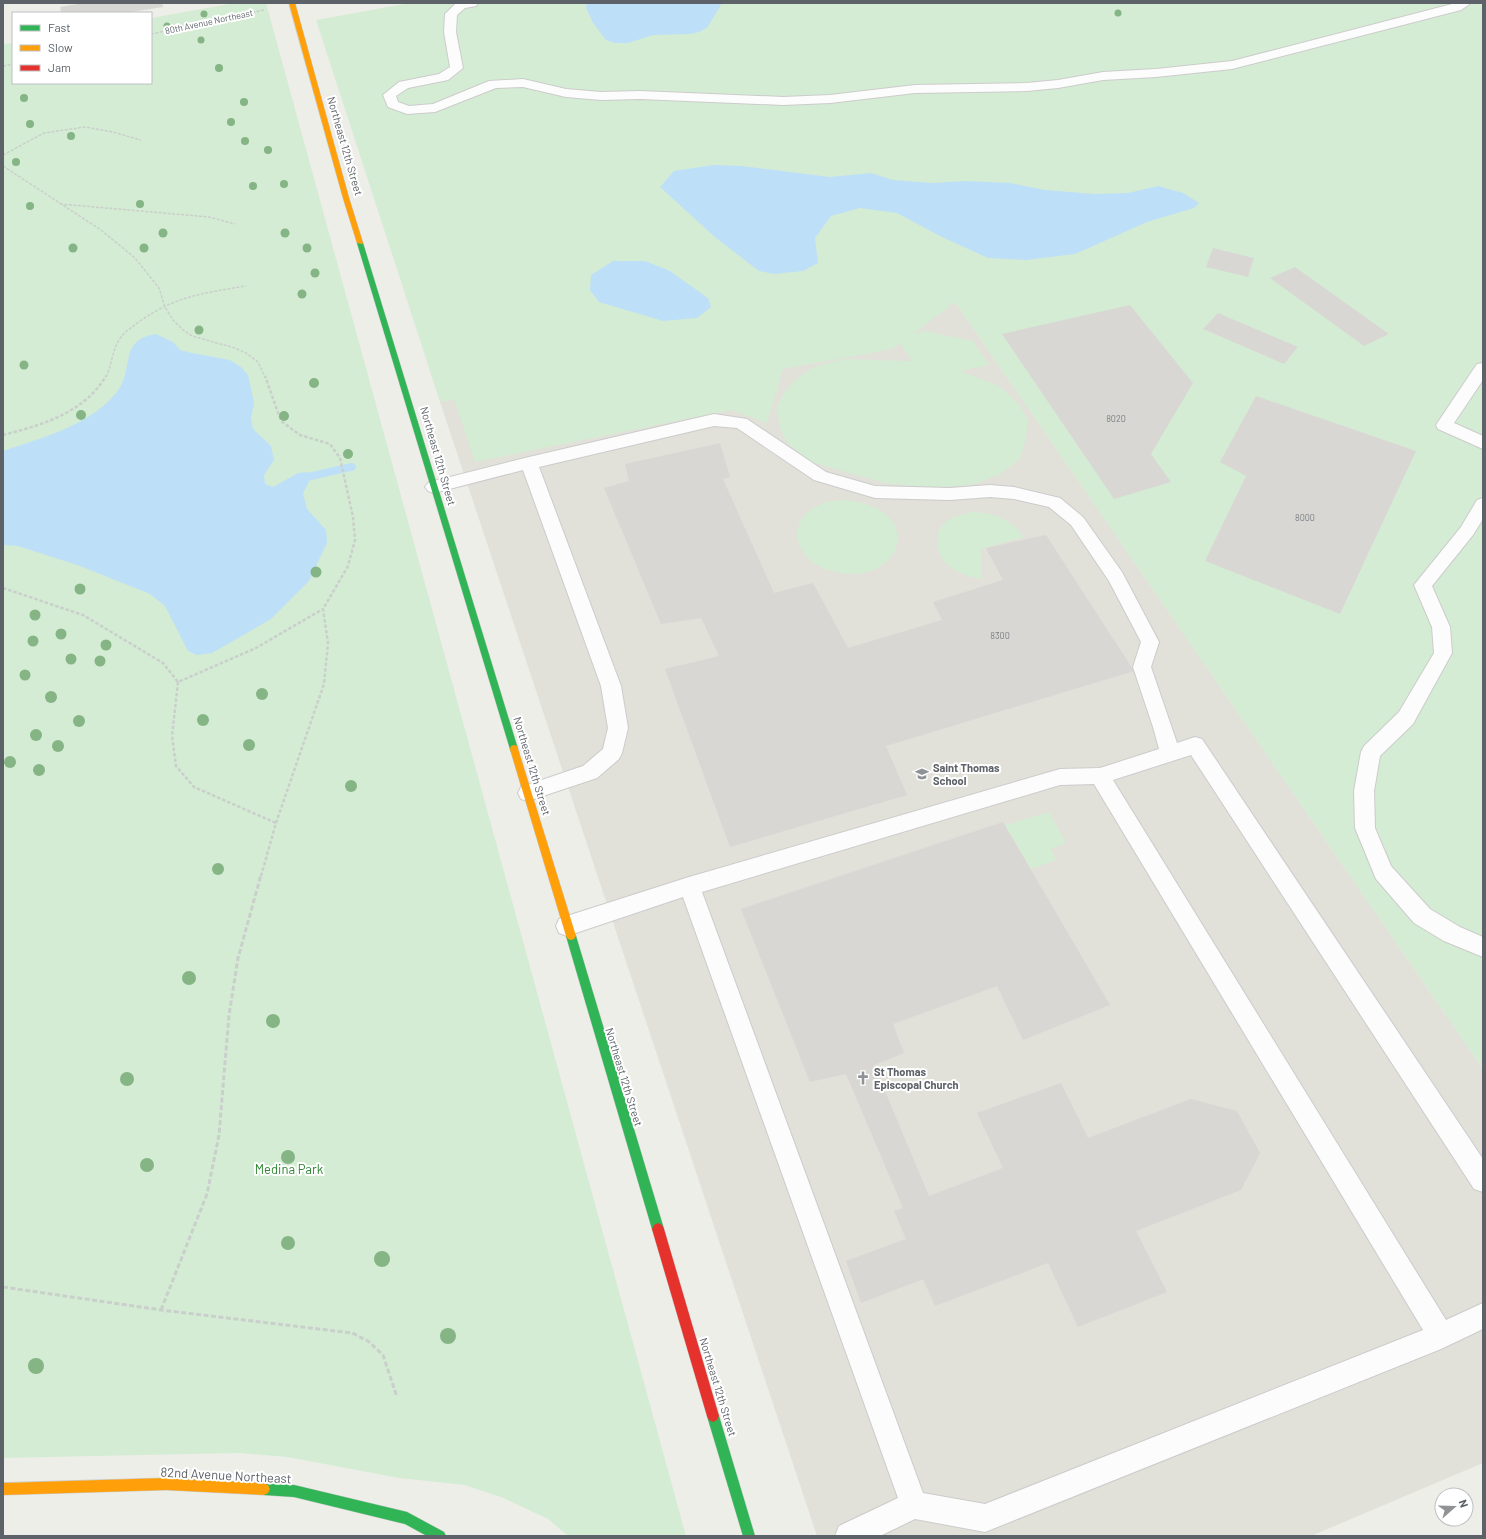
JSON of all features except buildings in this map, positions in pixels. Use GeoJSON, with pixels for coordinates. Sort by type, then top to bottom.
{"type":"FeatureCollection","features":[{"type":"Feature","properties":{"kind":"street","name":"Northeast 12th Street"},"geometry":{"type":"LineString","coordinates":[[292,3],[346,198],[383,314],[434,487],[528,793],[566,926],[749,1536]]}},
{"type":"Feature","properties":{"kind":"street","name":"82nd Avenue Northeast"},"geometry":{"type":"LineString","coordinates":[[3,1489],[166,1484],[294,1491],[407,1518],[440,1536]]}},
{"type":"Feature","properties":{"kind":"lane"},"geometry":{"type":"LineString","coordinates":[[472,3],[461,5],[451,14],[450,32],[457,68],[443,77],[404,86],[389,95],[393,104],[407,110],[435,108],[494,84],[523,82],[566,93],[601,96],[640,95],[783,101],[830,99],[915,89],[1027,87],[1058,84],[1103,76],[1156,73],[1232,65],[1457,7],[1465,3]]}},
{"type":"Feature","properties":{"kind":"lane"},"geometry":{"type":"LineString","coordinates":[[1483,368],[1444,425],[1483,444]]}},
{"type":"Feature","properties":{"kind":"lane"},"geometry":{"type":"LineString","coordinates":[[434,487],[529,463],[714,420],[741,423],[820,476],[875,492],[950,494],[990,491],[1014,493],[1054,502],[1077,521],[1116,577],[1150,642],[1142,667],[1163,727],[1170,754]]}},
{"type":"Feature","properties":{"kind":"lane"},"geometry":{"type":"LineString","coordinates":[[528,793],[590,772],[612,753],[618,728],[611,686],[529,463]]}},
{"type":"Feature","properties":{"kind":"lane"},"geometry":{"type":"LineString","coordinates":[[1483,504],[1467,531],[1423,585],[1441,627],[1443,653],[1406,718],[1371,752],[1364,791],[1365,828],[1383,872],[1422,916],[1452,934],[1483,948]]}},
{"type":"Feature","properties":{"kind":"lane"},"geometry":{"type":"LineString","coordinates":[[566,926],[689,886],[1060,777],[1100,776],[1195,746],[1483,1180]]}},
{"type":"Feature","properties":{"kind":"lane"},"geometry":{"type":"LineString","coordinates":[[1100,776],[1441,1336]]}},
{"type":"Feature","properties":{"kind":"lane"},"geometry":{"type":"LineString","coordinates":[[689,886],[914,1505]]}},
{"type":"Feature","properties":{"kind":"lane"},"geometry":{"type":"LineString","coordinates":[[849,1536],[914,1505],[985,1518],[1441,1336],[1483,1316]]}},
{"type":"Feature","properties":{"kind":"path","name":"80th Avenue Northeast"},"geometry":{"type":"LineString","coordinates":[[152,34],[270,8]]}},
{"type":"Feature","properties":{"kind":"path"},"geometry":{"type":"LineString","coordinates":[[3,155],[44,133],[85,127],[113,132],[141,140]]}},
{"type":"Feature","properties":{"kind":"path"},"geometry":{"type":"LineString","coordinates":[[3,166],[101,230],[135,258],[159,288],[165,307],[177,324],[192,336],[235,348],[246,353],[258,362],[267,380],[277,411],[282,421],[300,435],[330,444],[340,458],[353,517],[355,540],[348,566],[323,609],[256,648],[178,682]]}},
{"type":"Feature","properties":{"kind":"path"},"geometry":{"type":"LineString","coordinates":[[60,204],[209,217],[235,224]]}},
{"type":"Feature","properties":{"kind":"path"},"geometry":{"type":"LineString","coordinates":[[3,435],[43,424],[59,417],[87,400],[97,391],[109,370],[114,351],[122,336],[133,326],[178,300],[246,286]]}},
{"type":"Feature","properties":{"kind":"path"},"geometry":{"type":"LineString","coordinates":[[3,588],[83,615],[163,664],[178,682],[172,736],[176,766],[194,787],[276,823]]}},
{"type":"Feature","properties":{"kind":"path"},"geometry":{"type":"LineString","coordinates":[[162,1310],[207,1194],[219,1135],[229,1015],[238,958],[276,823],[324,684],[328,643],[323,609]]}},
{"type":"Feature","properties":{"kind":"path"},"geometry":{"type":"LineString","coordinates":[[3,1287],[162,1310],[352,1333],[368,1341],[383,1355],[397,1397]]}},
{"type":"Feature","properties":{"kind":"shaded area","name":"Saint Thomas School"},"geometry":{"type":"Polygon","coordinates":[[[947,290],[1483,1069],[1483,1463],[1311,1536],[817,1536],[440,402],[947,290]]]}},
{"type":"Feature","properties":{"kind":"green space","name":"Medina Park"},"geometry":{"type":"Polygon","coordinates":[[[235,3],[266,3],[686,1536],[568,1536],[548,1519],[501,1497],[464,1485],[399,1478],[287,1457],[239,1453],[3,1458],[3,44],[12,43],[12,84],[152,84],[152,18],[235,3]]]}},
{"type":"Feature","properties":{"kind":"green space"},"geometry":{"type":"Polygon","coordinates":[[[410,3],[1483,3],[1483,1069],[955,302],[913,334],[925,331],[973,341],[989,365],[960,371],[999,386],[1019,404],[1028,420],[1026,439],[1020,459],[1000,474],[972,485],[928,488],[885,483],[811,462],[787,443],[780,428],[777,407],[785,391],[800,376],[814,367],[843,359],[912,361],[900,343],[892,349],[783,369],[767,423],[731,410],[475,462],[454,399],[440,402],[316,20],[410,3]]]}},
{"type":"Feature","properties":{"kind":"green space"},"geometry":{"type":"Polygon","coordinates":[[[842,500],[870,505],[888,516],[896,530],[897,544],[890,558],[877,568],[859,574],[837,572],[816,565],[803,551],[797,534],[802,518],[817,506],[827,502],[842,500]]]}},
{"type":"Feature","properties":{"kind":"green space"},"geometry":{"type":"Polygon","coordinates":[[[974,512],[989,514],[1008,521],[1024,537],[981,549],[981,579],[961,573],[949,566],[940,554],[937,540],[941,527],[947,521],[956,516],[974,512]]]}},
{"type":"Feature","properties":{"kind":"green space"},"geometry":{"type":"Polygon","coordinates":[[[1049,812],[1066,843],[1051,849],[1056,860],[1031,869],[1005,825],[1049,812]]]}},
{"type":"Feature","properties":{"kind":"water"},"geometry":{"type":"Polygon","coordinates":[[[587,3],[722,3],[707,28],[699,32],[689,34],[653,35],[628,43],[614,43],[606,40],[593,23],[586,8],[587,3]]]}},
{"type":"Feature","properties":{"kind":"water"},"geometry":{"type":"Polygon","coordinates":[[[714,165],[741,166],[830,177],[871,173],[893,180],[933,183],[965,181],[1010,183],[1045,190],[1095,194],[1128,193],[1158,186],[1183,193],[1199,203],[1194,208],[1147,222],[1075,254],[1026,260],[988,258],[942,237],[897,213],[860,208],[831,216],[815,238],[818,263],[803,271],[774,274],[759,271],[716,238],[660,187],[674,171],[714,165]]]}},
{"type":"Feature","properties":{"kind":"water"},"geometry":{"type":"Polygon","coordinates":[[[613,261],[645,261],[670,271],[708,298],[711,307],[697,318],[663,321],[599,302],[590,290],[591,275],[613,261]]]}},
{"type":"Feature","properties":{"kind":"water"},"geometry":{"type":"Polygon","coordinates":[[[156,334],[173,342],[180,350],[230,360],[241,367],[248,375],[254,403],[251,418],[253,429],[271,446],[274,460],[264,475],[265,484],[273,487],[298,473],[308,472],[312,476],[303,493],[307,509],[326,530],[327,543],[309,581],[271,619],[212,653],[197,655],[188,651],[165,606],[150,594],[80,566],[18,546],[3,545],[3,451],[64,430],[92,414],[116,393],[122,384],[131,349],[136,342],[144,337],[156,334]]]}},
{"type":"Feature","properties":{"kind":"waterway"},"geometry":{"type":"LineString","coordinates":[[312,476],[351,467]]}},
{"type":"Feature","properties":{"kind":"traffic: fast"},"geometry":{"type":"LineString","coordinates":[[360,243],[514,749]]}},
{"type":"Feature","properties":{"kind":"traffic: fast"},"geometry":{"type":"LineString","coordinates":[[571,936],[658,1229]]}},
{"type":"Feature","properties":{"kind":"traffic: fast"},"geometry":{"type":"LineString","coordinates":[[713,1416],[749,1536]]}},
{"type":"Feature","properties":{"kind":"traffic: fast"},"geometry":{"type":"LineString","coordinates":[[264,1489],[294,1491],[407,1518],[440,1536]]}},
{"type":"Feature","properties":{"kind":"traffic: slow"},"geometry":{"type":"LineString","coordinates":[[292,3],[346,198],[360,243]]}},
{"type":"Feature","properties":{"kind":"traffic: slow"},"geometry":{"type":"LineString","coordinates":[[514,749],[571,936]]}},
{"type":"Feature","properties":{"kind":"traffic: slow"},"geometry":{"type":"LineString","coordinates":[[3,1489],[166,1484],[264,1489]]}},
{"type":"Feature","properties":{"kind":"traffic: jam"},"geometry":{"type":"LineString","coordinates":[[658,1229],[713,1416]]}},
{"type":"Feature","properties":{"kind":"place","name":"Saint Thomas School"},"geometry":{"type":"Point","coordinates":[922,774]}},
{"type":"Feature","properties":{"kind":"place","name":"St Thomas Episcopal Church"},"geometry":{"type":"Point","coordinates":[863,1078]}}]}
